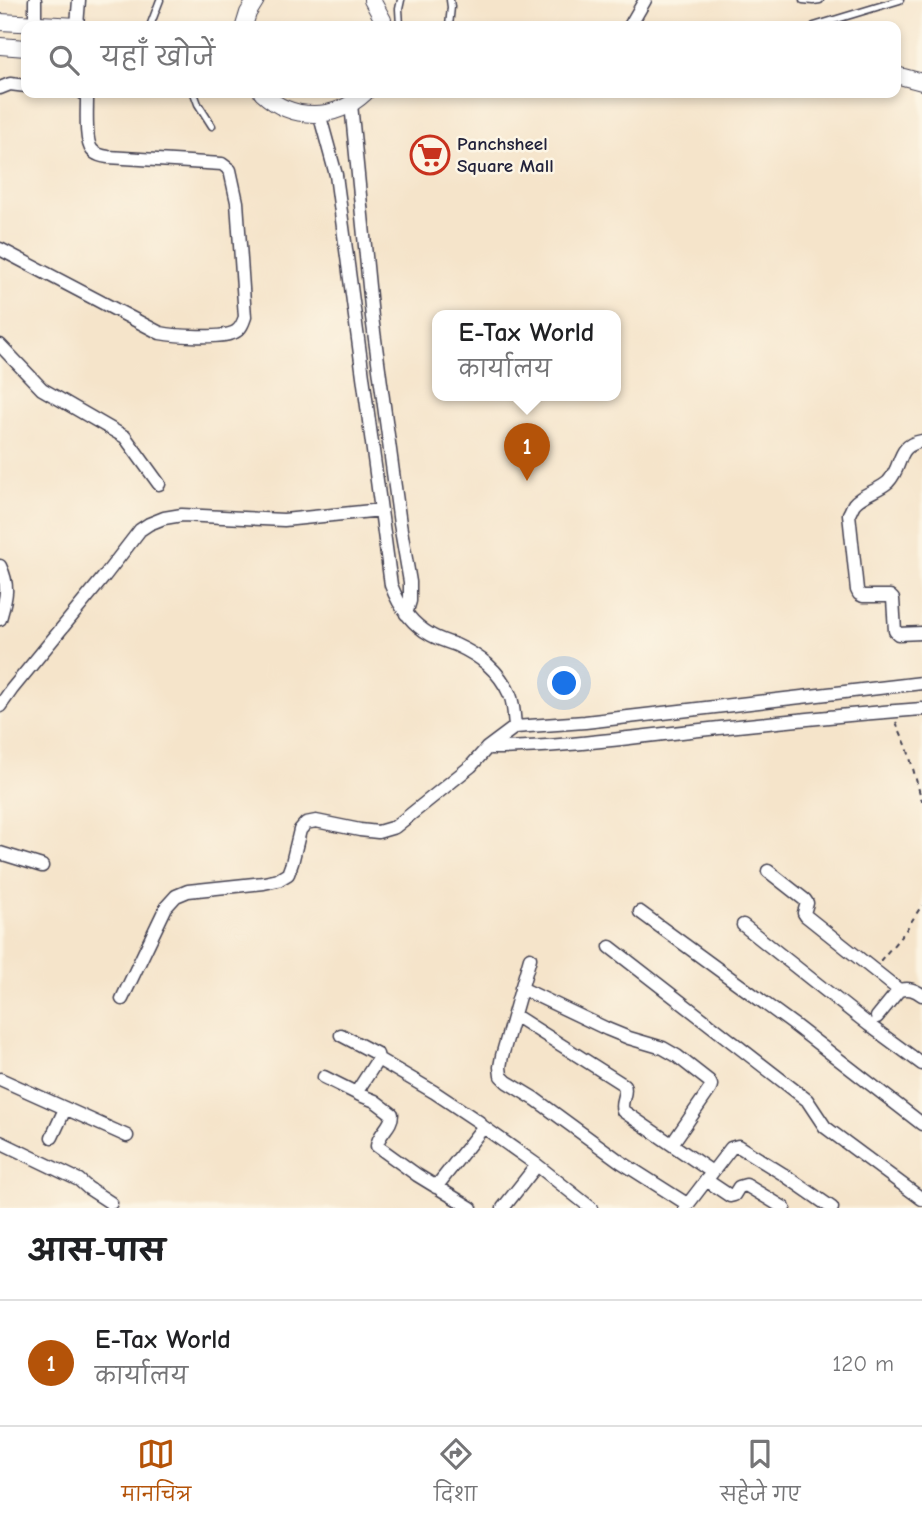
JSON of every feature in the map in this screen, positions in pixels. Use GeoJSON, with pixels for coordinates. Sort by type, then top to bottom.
{"type":"FeatureCollection","features":[{"type":"Feature","properties":{"kind":"street"},"geometry":{"type":"LineString","coordinates":[[34,21],[35,0]]}},
{"type":"Feature","properties":{"kind":"street"},"geometry":{"type":"LineString","coordinates":[[77,21],[79,0]]}},
{"type":"Feature","properties":{"kind":"street"},"geometry":{"type":"LineString","coordinates":[[246,21],[256,0]]}},
{"type":"Feature","properties":{"kind":"street"},"geometry":{"type":"LineString","coordinates":[[372,0],[383,21]]}},
{"type":"Feature","properties":{"kind":"street"},"geometry":{"type":"LineString","coordinates":[[633,21],[645,0]]}},
{"type":"Feature","properties":{"kind":"street"},"geometry":{"type":"LineString","coordinates":[[0,22],[21,23]]}},
{"type":"Feature","properties":{"kind":"street"},"geometry":{"type":"LineString","coordinates":[[0,46],[21,48]]}},
{"type":"Feature","properties":{"kind":"street"},"geometry":{"type":"LineString","coordinates":[[901,76],[922,82]]}},
{"type":"Feature","properties":{"kind":"street"},"geometry":{"type":"LineString","coordinates":[[0,88],[10,84],[21,85]]}},
{"type":"Feature","properties":{"kind":"street"},"geometry":{"type":"LineString","coordinates":[[0,249],[160,333],[191,336],[220,334],[236,332],[241,327],[245,317],[237,202],[230,170],[222,164],[108,157],[97,154],[90,149],[88,142],[85,98]]}},
{"type":"Feature","properties":{"kind":"street"},"geometry":{"type":"LineString","coordinates":[[268,98],[285,109],[302,114],[335,111],[359,98]]}},
{"type":"Feature","properties":{"kind":"street"},"geometry":{"type":"LineString","coordinates":[[351,104],[372,317],[411,582],[406,614]]}},
{"type":"Feature","properties":{"kind":"street"},"geometry":{"type":"LineString","coordinates":[[319,113],[336,175],[391,585],[397,602],[406,614],[431,635],[467,650],[486,662],[500,678],[511,697],[515,727]]}},
{"type":"Feature","properties":{"kind":"street"},"geometry":{"type":"LineString","coordinates":[[336,175],[357,173]]}},
{"type":"Feature","properties":{"kind":"street"},"geometry":{"type":"LineString","coordinates":[[0,345],[42,389],[125,437],[159,484]]}},
{"type":"Feature","properties":{"kind":"street"},"geometry":{"type":"LineString","coordinates":[[922,441],[911,443],[904,449],[890,480],[855,503],[849,514],[859,594],[890,596],[893,599],[895,631],[898,634],[922,633]]}},
{"type":"Feature","properties":{"kind":"street"},"geometry":{"type":"LineString","coordinates":[[379,494],[396,493]]}},
{"type":"Feature","properties":{"kind":"street"},"geometry":{"type":"LineString","coordinates":[[0,706],[140,530],[149,524],[164,517],[182,515],[284,520],[381,510]]}},
{"type":"Feature","properties":{"kind":"street"},"geometry":{"type":"LineString","coordinates":[[0,566],[7,586],[0,620]]}},
{"type":"Feature","properties":{"kind":"street"},"geometry":{"type":"LineString","coordinates":[[0,682],[12,689]]}},
{"type":"Feature","properties":{"kind":"street"},"geometry":{"type":"LineString","coordinates":[[122,999],[166,907],[176,896],[188,891],[278,880],[288,874],[300,830],[306,823],[316,821],[360,831],[378,832],[395,827],[515,727],[585,722],[922,683]]}},
{"type":"Feature","properties":{"kind":"street"},"geometry":{"type":"LineString","coordinates":[[487,748],[567,744],[922,709]]}},
{"type":"Feature","properties":{"kind":"street"},"geometry":{"type":"LineString","coordinates":[[0,853],[43,866]]}},
{"type":"Feature","properties":{"kind":"street"},"geometry":{"type":"LineString","coordinates":[[768,871],[805,900],[806,916],[873,970],[899,990],[914,989],[922,995]]}},
{"type":"Feature","properties":{"kind":"street"},"geometry":{"type":"LineString","coordinates":[[640,912],[793,1024],[922,1124]]}},
{"type":"Feature","properties":{"kind":"street"},"geometry":{"type":"LineString","coordinates":[[743,925],[922,1064]]}},
{"type":"Feature","properties":{"kind":"street"},"geometry":{"type":"LineString","coordinates":[[610,947],[807,1100],[825,1127],[922,1199]]}},
{"type":"Feature","properties":{"kind":"street"},"geometry":{"type":"LineString","coordinates":[[530,958],[500,1067],[501,1076],[507,1082],[686,1206],[731,1148],[738,1146],[832,1208]]}},
{"type":"Feature","properties":{"kind":"street"},"geometry":{"type":"LineString","coordinates":[[521,988],[607,1029],[663,1048],[709,1081],[710,1089],[672,1144]]}},
{"type":"Feature","properties":{"kind":"street"},"geometry":{"type":"LineString","coordinates":[[877,1017],[899,990]]}},
{"type":"Feature","properties":{"kind":"street"},"geometry":{"type":"LineString","coordinates":[[514,1015],[624,1085],[625,1093],[621,1106],[623,1111],[672,1144],[730,1196],[734,1195],[739,1187],[746,1185],[784,1208]]}},
{"type":"Feature","properties":{"kind":"street"},"geometry":{"type":"LineString","coordinates":[[341,1035],[374,1051],[378,1059],[479,1122],[591,1208]]}},
{"type":"Feature","properties":{"kind":"street"},"geometry":{"type":"LineString","coordinates":[[360,1095],[360,1084],[378,1059]]}},
{"type":"Feature","properties":{"kind":"street"},"geometry":{"type":"LineString","coordinates":[[324,1077],[375,1101],[392,1114],[391,1122],[379,1137],[377,1146],[417,1175],[471,1208]]}},
{"type":"Feature","properties":{"kind":"street"},"geometry":{"type":"LineString","coordinates":[[0,1079],[127,1136]]}},
{"type":"Feature","properties":{"kind":"street"},"geometry":{"type":"LineString","coordinates":[[52,1137],[65,1109]]}},
{"type":"Feature","properties":{"kind":"street"},"geometry":{"type":"LineString","coordinates":[[436,1187],[482,1126]]}},
{"type":"Feature","properties":{"kind":"street"},"geometry":{"type":"LineString","coordinates":[[0,1142],[79,1180],[111,1203]]}},
{"type":"Feature","properties":{"kind":"street"},"geometry":{"type":"LineString","coordinates":[[503,1208],[537,1165]]}},
{"type":"Feature","properties":{"kind":"lane"},"geometry":{"type":"LineString","coordinates":[[152,21],[160,0]]}},
{"type":"Feature","properties":{"kind":"lane"},"geometry":{"type":"LineString","coordinates":[[400,21],[401,0]]}},
{"type":"Feature","properties":{"kind":"lane"},"geometry":{"type":"LineString","coordinates":[[449,21],[450,0]]}},
{"type":"Feature","properties":{"kind":"lane"},"geometry":{"type":"LineString","coordinates":[[803,0],[820,0]]}},
{"type":"Feature","properties":{"kind":"lane"},"geometry":{"type":"LineString","coordinates":[[831,21],[900,0]]}},
{"type":"Feature","properties":{"kind":"lane"},"geometry":{"type":"LineString","coordinates":[[196,98],[212,126]]}},
{"type":"Feature","properties":{"kind":"path"},"geometry":{"type":"LineString","coordinates":[[891,711],[907,747],[922,801]]}},
{"type":"Feature","properties":{"kind":"path"},"geometry":{"type":"LineString","coordinates":[[873,970],[904,933],[922,905]]}},
{"type":"Feature","properties":{"kind":"place","name":"Panchsheel Square Mall"},"geometry":{"type":"Point","coordinates":[430,155]}},
{"type":"Feature","properties":{"kind":"place","name":"E-Tax World"},"geometry":{"type":"Point","coordinates":[527,481]}}]}
